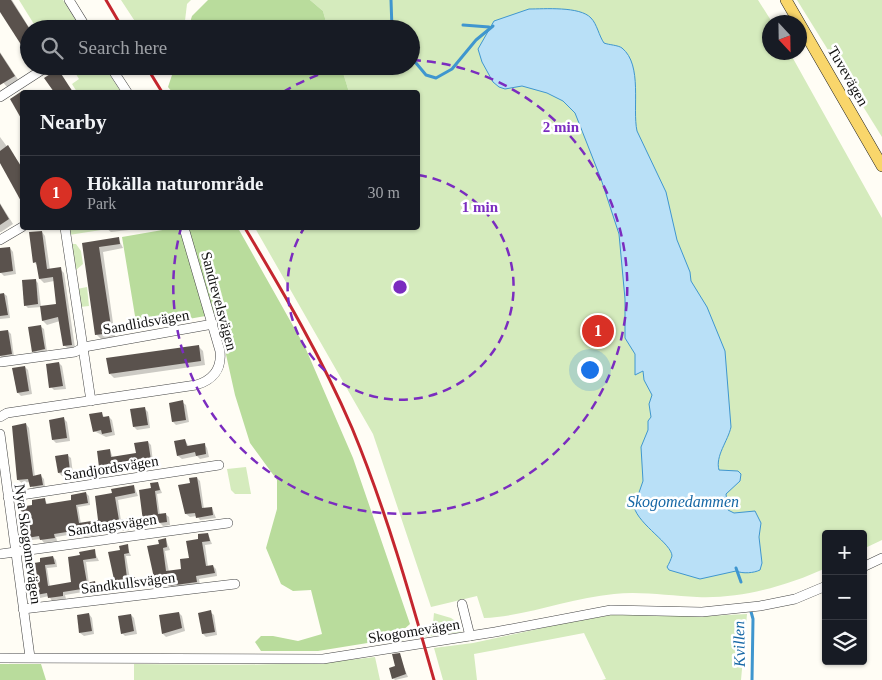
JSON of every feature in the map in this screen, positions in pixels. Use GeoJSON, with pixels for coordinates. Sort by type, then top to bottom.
{"type":"FeatureCollection","features":[{"type":"Feature","properties":{"kind":"main road","name":"Tuvevägen"},"geometry":{"type":"LineString","coordinates":[[786,0],[882,166]]}},
{"type":"Feature","properties":{"kind":"street"},"geometry":{"type":"LineString","coordinates":[[68,0],[81,20]]}},
{"type":"Feature","properties":{"kind":"street"},"geometry":{"type":"LineString","coordinates":[[0,97],[34,75]]}},
{"type":"Feature","properties":{"kind":"street"},"geometry":{"type":"LineString","coordinates":[[116,75],[126,90]]}},
{"type":"Feature","properties":{"kind":"street"},"geometry":{"type":"LineString","coordinates":[[0,240],[20,228]]}},
{"type":"Feature","properties":{"kind":"street","name":"Sandlidsvägen"},"geometry":{"type":"LineString","coordinates":[[65,230],[91,401]]}},
{"type":"Feature","properties":{"kind":"street","name":"Sandrevelsvägen"},"geometry":{"type":"LineString","coordinates":[[91,401],[196,385],[210,379],[218,370],[221,358],[213,324],[185,230]]}},
{"type":"Feature","properties":{"kind":"street","name":"Sandlidsvägen"},"geometry":{"type":"LineString","coordinates":[[1,362],[75,352],[84,347],[213,324]]}},
{"type":"Feature","properties":{"kind":"street"},"geometry":{"type":"LineString","coordinates":[[0,417],[7,413],[91,401]]}},
{"type":"Feature","properties":{"kind":"street","name":"Nya Skogomevägen"},"geometry":{"type":"LineString","coordinates":[[0,434],[30,657]]}},
{"type":"Feature","properties":{"kind":"street","name":"Sandjordsvägen"},"geometry":{"type":"LineString","coordinates":[[8,497],[219,465]]}},
{"type":"Feature","properties":{"kind":"street","name":"Sandtagsvägen"},"geometry":{"type":"LineString","coordinates":[[0,554],[228,523]]}},
{"type":"Feature","properties":{"kind":"street"},"geometry":{"type":"LineString","coordinates":[[867,565],[882,558]]}},
{"type":"Feature","properties":{"kind":"street","name":"Sandkullsvägen"},"geometry":{"type":"LineString","coordinates":[[23,609],[235,584]]}},
{"type":"Feature","properties":{"kind":"street","name":"Skogomevägen"},"geometry":{"type":"LineString","coordinates":[[0,658],[323,659],[470,636],[611,610],[696,612],[760,606],[795,599],[822,588]]}},
{"type":"Feature","properties":{"kind":"street"},"geometry":{"type":"LineString","coordinates":[[462,604],[470,636]]}},
{"type":"Feature","properties":{"kind":"green space"},"geometry":{"type":"Polygon","coordinates":[[[19,0],[63,0],[75,20],[31,20],[19,0]]]}},
{"type":"Feature","properties":{"kind":"green space"},"geometry":{"type":"Polygon","coordinates":[[[121,0],[191,0],[187,4],[185,20],[134,20],[121,0]]]}},
{"type":"Feature","properties":{"kind":"green space"},"geometry":{"type":"Polygon","coordinates":[[[208,0],[310,0],[323,11],[326,20],[191,20],[192,16],[208,0]]]}},
{"type":"Feature","properties":{"kind":"green space"},"geometry":{"type":"Polygon","coordinates":[[[310,0],[758,0],[768,15],[762,15],[762,60],[794,60],[882,218],[882,540],[867,547],[867,530],[822,530],[822,570],[779,586],[730,596],[624,593],[581,599],[517,614],[484,618],[477,596],[431,607],[373,434],[256,230],[420,230],[420,90],[348,90],[344,75],[420,75],[420,20],[326,20],[323,11],[310,0]]]}},
{"type":"Feature","properties":{"kind":"green space"},"geometry":{"type":"Polygon","coordinates":[[[797,0],[882,0],[882,137],[807,15],[797,0]]]}},
{"type":"Feature","properties":{"kind":"green space"},"geometry":{"type":"Polygon","coordinates":[[[77,75],[110,75],[120,90],[76,90],[72,84],[79,79],[77,75]]]}},
{"type":"Feature","properties":{"kind":"green space"},"geometry":{"type":"Polygon","coordinates":[[[172,75],[344,75],[348,90],[170,90],[168,87],[172,75]]]}},
{"type":"Feature","properties":{"kind":"green space"},"geometry":{"type":"Polygon","coordinates":[[[68,230],[101,230],[69,235],[68,230]]]}},
{"type":"Feature","properties":{"kind":"green space"},"geometry":{"type":"Polygon","coordinates":[[[162,230],[239,230],[305,347],[353,458],[410,624],[394,638],[318,651],[261,651],[255,642],[261,636],[273,636],[298,641],[322,634],[311,590],[293,591],[281,584],[266,548],[277,509],[277,480],[250,443],[235,395],[217,314],[137,328],[122,237],[162,230]]]}},
{"type":"Feature","properties":{"kind":"green space"},"geometry":{"type":"Polygon","coordinates":[[[70,244],[76,244],[81,251],[83,264],[76,270],[70,244]]]}},
{"type":"Feature","properties":{"kind":"green space"},"geometry":{"type":"Polygon","coordinates":[[[87,287],[89,306],[80,307],[77,289],[87,287]]]}},
{"type":"Feature","properties":{"kind":"green space"},"geometry":{"type":"Polygon","coordinates":[[[246,467],[251,494],[235,494],[231,490],[227,469],[246,467]]]}},
{"type":"Feature","properties":{"kind":"green space"},"geometry":{"type":"Polygon","coordinates":[[[434,613],[451,618],[461,625],[433,623],[434,613]]]}},
{"type":"Feature","properties":{"kind":"green space"},"geometry":{"type":"Polygon","coordinates":[[[747,614],[741,680],[602,680],[606,679],[584,633],[474,654],[477,680],[443,680],[434,648],[473,643],[612,615],[708,616],[747,614]]]}},
{"type":"Feature","properties":{"kind":"green space"},"geometry":{"type":"Polygon","coordinates":[[[439,628],[462,632],[412,638],[393,643],[411,632],[439,628]]]}},
{"type":"Feature","properties":{"kind":"green space"},"geometry":{"type":"Polygon","coordinates":[[[375,657],[380,680],[134,680],[134,664],[285,664],[375,657]]]}},
{"type":"Feature","properties":{"kind":"green space"},"geometry":{"type":"Polygon","coordinates":[[[0,664],[41,664],[46,680],[0,680],[0,664]]]}},
{"type":"Feature","properties":{"kind":"water","name":"Skogomedammen"},"geometry":{"type":"Polygon","coordinates":[[[529,9],[562,9],[586,14],[593,21],[604,43],[622,48],[632,65],[636,87],[637,131],[666,192],[677,240],[690,272],[691,281],[707,307],[725,351],[731,427],[720,454],[718,465],[719,470],[738,471],[741,474],[740,481],[726,494],[728,510],[734,513],[755,511],[761,523],[759,537],[762,563],[758,571],[745,573],[736,571],[700,579],[669,570],[667,567],[672,556],[671,551],[642,521],[634,507],[643,481],[641,447],[648,430],[648,421],[651,417],[649,404],[652,395],[644,380],[643,371],[635,375],[635,354],[625,338],[625,299],[619,234],[601,179],[575,113],[563,101],[547,93],[522,86],[505,89],[499,87],[493,82],[482,62],[478,49],[494,21],[529,9]]]}},
{"type":"Feature","properties":{"kind":"building"},"geometry":{"type":"Polygon","coordinates":[[[0,0],[11,0],[24,20],[20,20],[20,43],[0,12],[0,0]]]}},
{"type":"Feature","properties":{"kind":"building"},"geometry":{"type":"Polygon","coordinates":[[[0,53],[15,76],[0,85],[0,53]]]}},
{"type":"Feature","properties":{"kind":"building"},"geometry":{"type":"Polygon","coordinates":[[[49,75],[62,75],[72,90],[53,90],[44,78],[49,75]]]}},
{"type":"Feature","properties":{"kind":"building"},"geometry":{"type":"Polygon","coordinates":[[[20,92],[20,116],[10,99],[20,92]]]}},
{"type":"Feature","properties":{"kind":"building"},"geometry":{"type":"Polygon","coordinates":[[[8,145],[20,165],[20,199],[0,163],[0,151],[8,145]]]}},
{"type":"Feature","properties":{"kind":"building"},"geometry":{"type":"Polygon","coordinates":[[[0,204],[9,219],[0,225],[0,204]]]}},
{"type":"Feature","properties":{"kind":"building"},"geometry":{"type":"Polygon","coordinates":[[[42,231],[47,269],[61,267],[72,345],[63,346],[58,317],[42,321],[40,306],[56,304],[53,277],[39,279],[36,262],[33,263],[29,232],[42,231]]]}},
{"type":"Feature","properties":{"kind":"building"},"geometry":{"type":"Polygon","coordinates":[[[119,237],[120,244],[99,247],[112,333],[95,335],[82,243],[119,237]]]}},
{"type":"Feature","properties":{"kind":"building"},"geometry":{"type":"Polygon","coordinates":[[[10,247],[13,271],[0,273],[0,248],[10,247]]]}},
{"type":"Feature","properties":{"kind":"building"},"geometry":{"type":"Polygon","coordinates":[[[36,279],[38,304],[24,306],[22,280],[36,279]]]}},
{"type":"Feature","properties":{"kind":"building"},"geometry":{"type":"Polygon","coordinates":[[[4,293],[8,315],[0,316],[0,294],[4,293]]]}},
{"type":"Feature","properties":{"kind":"building"},"geometry":{"type":"Polygon","coordinates":[[[41,325],[45,349],[32,352],[28,327],[41,325]]]}},
{"type":"Feature","properties":{"kind":"building"},"geometry":{"type":"Polygon","coordinates":[[[8,330],[12,354],[0,356],[0,331],[8,330]]]}},
{"type":"Feature","properties":{"kind":"building"},"geometry":{"type":"Polygon","coordinates":[[[199,345],[201,361],[109,374],[106,358],[199,345]]]}},
{"type":"Feature","properties":{"kind":"building"},"geometry":{"type":"Polygon","coordinates":[[[59,362],[63,386],[49,388],[46,364],[59,362]]]}},
{"type":"Feature","properties":{"kind":"building"},"geometry":{"type":"Polygon","coordinates":[[[25,366],[29,391],[17,393],[12,368],[25,366]]]}},
{"type":"Feature","properties":{"kind":"building"},"geometry":{"type":"Polygon","coordinates":[[[183,400],[186,420],[172,422],[169,403],[183,400]]]}},
{"type":"Feature","properties":{"kind":"building"},"geometry":{"type":"Polygon","coordinates":[[[145,407],[148,425],[133,427],[130,409],[145,407]]]}},
{"type":"Feature","properties":{"kind":"building"},"geometry":{"type":"Polygon","coordinates":[[[102,412],[103,417],[109,416],[112,432],[102,434],[101,430],[93,432],[89,414],[102,412]]]}},
{"type":"Feature","properties":{"kind":"building"},"geometry":{"type":"Polygon","coordinates":[[[64,417],[67,438],[52,440],[49,420],[64,417]]]}},
{"type":"Feature","properties":{"kind":"building"},"geometry":{"type":"Polygon","coordinates":[[[26,423],[33,476],[41,474],[43,485],[30,487],[28,479],[17,480],[12,426],[26,423]]]}},
{"type":"Feature","properties":{"kind":"building"},"geometry":{"type":"Polygon","coordinates":[[[185,439],[187,446],[205,443],[206,454],[196,456],[195,452],[177,456],[174,441],[185,439]]]}},
{"type":"Feature","properties":{"kind":"building"},"geometry":{"type":"Polygon","coordinates":[[[148,441],[151,460],[122,466],[121,464],[99,467],[97,451],[110,449],[111,457],[136,453],[134,443],[148,441]]]}},
{"type":"Feature","properties":{"kind":"building"},"geometry":{"type":"Polygon","coordinates":[[[68,454],[70,471],[58,473],[55,456],[68,454]]]}},
{"type":"Feature","properties":{"kind":"building"},"geometry":{"type":"Polygon","coordinates":[[[197,477],[202,508],[212,507],[213,515],[196,518],[195,513],[185,514],[178,485],[190,483],[189,478],[197,477]]]}},
{"type":"Feature","properties":{"kind":"building"},"geometry":{"type":"Polygon","coordinates":[[[158,482],[160,490],[155,491],[158,514],[166,513],[167,522],[159,523],[158,519],[143,521],[139,490],[151,488],[150,483],[158,482]]]}},
{"type":"Feature","properties":{"kind":"building"},"geometry":{"type":"Polygon","coordinates":[[[134,485],[135,493],[115,497],[119,520],[132,518],[134,526],[119,529],[119,524],[94,528],[95,532],[79,535],[79,530],[54,534],[55,538],[40,540],[39,536],[27,538],[20,507],[32,505],[32,500],[45,498],[46,504],[71,500],[71,495],[86,492],[88,503],[76,505],[79,523],[98,520],[95,496],[112,493],[111,489],[134,485]]]}},
{"type":"Feature","properties":{"kind":"building"},"geometry":{"type":"Polygon","coordinates":[[[208,533],[210,541],[202,542],[206,566],[213,565],[215,573],[196,576],[197,582],[168,586],[165,576],[154,578],[147,546],[159,544],[158,540],[166,538],[167,547],[163,548],[166,571],[181,569],[180,559],[189,558],[186,541],[198,539],[198,534],[208,533]]]}},
{"type":"Feature","properties":{"kind":"building"},"geometry":{"type":"Polygon","coordinates":[[[128,544],[129,553],[124,554],[127,578],[135,577],[136,585],[128,586],[128,582],[115,584],[108,552],[120,550],[119,546],[128,544]]]}},
{"type":"Feature","properties":{"kind":"building"},"geometry":{"type":"Polygon","coordinates":[[[95,549],[96,558],[83,560],[87,583],[95,581],[97,591],[88,592],[88,588],[63,592],[63,596],[48,598],[47,593],[36,595],[28,564],[40,562],[40,558],[53,556],[55,564],[45,565],[48,586],[71,582],[68,557],[80,555],[79,552],[95,549]]]}},
{"type":"Feature","properties":{"kind":"building"},"geometry":{"type":"Polygon","coordinates":[[[211,610],[215,632],[202,634],[198,613],[211,610]]]}},
{"type":"Feature","properties":{"kind":"building"},"geometry":{"type":"Polygon","coordinates":[[[179,612],[182,628],[162,634],[159,615],[179,612]]]}},
{"type":"Feature","properties":{"kind":"building"},"geometry":{"type":"Polygon","coordinates":[[[89,613],[92,631],[79,633],[77,615],[89,613]]]}},
{"type":"Feature","properties":{"kind":"building"},"geometry":{"type":"Polygon","coordinates":[[[131,614],[134,631],[121,634],[118,616],[131,614]]]}},
{"type":"Feature","properties":{"kind":"building"},"geometry":{"type":"Polygon","coordinates":[[[400,653],[406,674],[392,679],[389,668],[395,666],[392,654],[400,653]]]}},
{"type":"Feature","properties":{"kind":"waterway"},"geometry":{"type":"LineString","coordinates":[[391,0],[392,20]]}},
{"type":"Feature","properties":{"kind":"waterway"},"geometry":{"type":"LineString","coordinates":[[463,25],[489,27]]}},
{"type":"Feature","properties":{"kind":"waterway"},"geometry":{"type":"LineString","coordinates":[[420,68],[426,75],[436,78],[452,69],[476,40],[493,26]]}},
{"type":"Feature","properties":{"kind":"waterway"},"geometry":{"type":"LineString","coordinates":[[736,568],[741,582]]}},
{"type":"Feature","properties":{"kind":"waterway","name":"Kvillen"},"geometry":{"type":"LineString","coordinates":[[750,608],[753,619],[752,680]]}},
{"type":"Feature","properties":{"kind":"railway"},"geometry":{"type":"LineString","coordinates":[[106,0],[118,20]]}},
{"type":"Feature","properties":{"kind":"railway"},"geometry":{"type":"LineString","coordinates":[[152,75],[161,90]]}},
{"type":"Feature","properties":{"kind":"railway"},"geometry":{"type":"LineString","coordinates":[[246,230],[315,351],[352,428],[387,521],[434,680]]}},
{"type":"Feature","properties":{"kind":"place","name":"Hökälla naturområde"},"geometry":{"type":"Point","coordinates":[598,331]}}]}
